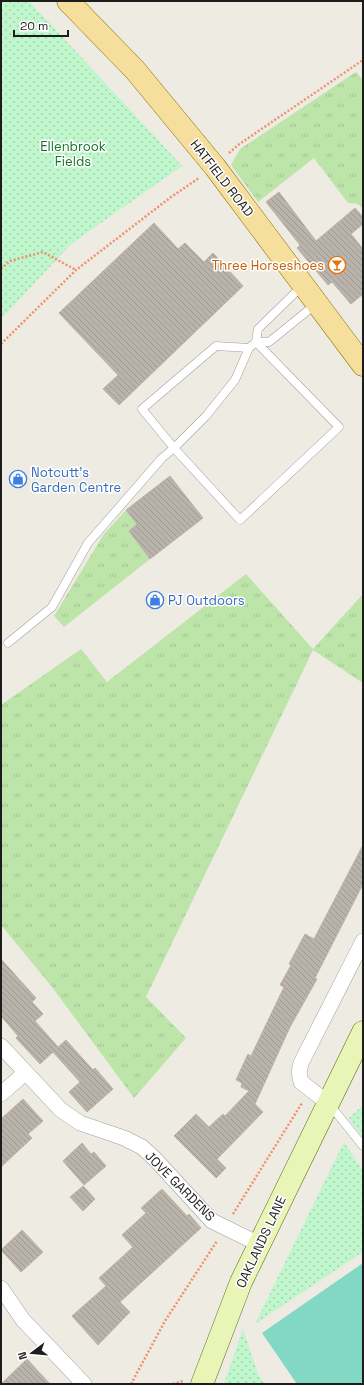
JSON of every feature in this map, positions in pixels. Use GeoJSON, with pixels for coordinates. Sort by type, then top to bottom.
{"type":"FeatureCollection","features":[{"type":"Feature","properties":{"kind":"main road","name":"HATFIELD ROAD"},"geometry":{"type":"LineString","coordinates":[[68,1],[135,70],[215,167],[363,365]]}},
{"type":"Feature","properties":{"kind":"street"},"geometry":{"type":"LineString","coordinates":[[328,1103],[301,1082],[299,1072],[301,1063],[363,942]]}},
{"type":"Feature","properties":{"kind":"street","name":"OAKLANDS LANE"},"geometry":{"type":"LineString","coordinates":[[202,1384],[228,1315],[259,1244],[363,1032]]}},
{"type":"Feature","properties":{"kind":"street","name":"JOVE GARDENS"},"geometry":{"type":"LineString","coordinates":[[1,1046],[52,1102],[71,1117],[92,1127],[124,1138],[142,1147],[212,1221],[259,1244]]}},
{"type":"Feature","properties":{"kind":"street"},"geometry":{"type":"LineString","coordinates":[[1,1094],[25,1073]]}},
{"type":"Feature","properties":{"kind":"street"},"geometry":{"type":"LineString","coordinates":[[1,1288],[23,1320],[84,1384]]}},
{"type":"Feature","properties":{"kind":"lane"},"geometry":{"type":"LineString","coordinates":[[256,342],[258,329],[302,285]]}},
{"type":"Feature","properties":{"kind":"lane"},"geometry":{"type":"LineString","coordinates":[[8,643],[52,607],[88,543],[162,458],[206,416],[235,380],[248,348],[256,342],[269,342],[316,304]]}},
{"type":"Feature","properties":{"kind":"lane"},"geometry":{"type":"LineString","coordinates":[[248,348],[216,346],[142,409],[174,448],[240,520],[339,427],[256,342]]}},
{"type":"Feature","properties":{"kind":"lane"},"geometry":{"type":"LineString","coordinates":[[328,1103],[363,1146]]}},
{"type":"Feature","properties":{"kind":"path"},"geometry":{"type":"LineString","coordinates":[[1,344],[76,270],[171,197],[215,167],[238,145],[363,60]]}},
{"type":"Feature","properties":{"kind":"path"},"geometry":{"type":"LineString","coordinates":[[1,269],[10,261],[43,252],[76,270]]}},
{"type":"Feature","properties":{"kind":"green space","name":"Ellenbrook Fields"},"geometry":{"type":"Polygon","coordinates":[[[1,1],[29,1],[182,166],[71,244],[1,319],[1,1]]]}},
{"type":"Feature","properties":{"kind":"green space"},"geometry":{"type":"Polygon","coordinates":[[[356,72],[363,80],[363,209],[358,204],[348,203],[314,158],[258,202],[231,165],[240,149],[356,72]]]}},
{"type":"Feature","properties":{"kind":"green space"},"geometry":{"type":"Polygon","coordinates":[[[126,510],[137,524],[129,531],[150,559],[64,627],[54,616],[104,534],[126,510]]]}},
{"type":"Feature","properties":{"kind":"green space"},"geometry":{"type":"Polygon","coordinates":[[[246,574],[313,649],[363,594],[363,683],[313,650],[146,997],[186,1038],[134,1098],[52,987],[1,925],[1,705],[81,649],[107,682],[246,574]]]}},
{"type":"Feature","properties":{"kind":"green space"},"geometry":{"type":"Polygon","coordinates":[[[363,1105],[363,1138],[349,1118],[363,1105]]]}},
{"type":"Feature","properties":{"kind":"green space"},"geometry":{"type":"Polygon","coordinates":[[[344,1142],[363,1171],[363,1252],[255,1324],[344,1142]]]}},
{"type":"Feature","properties":{"kind":"green space"},"geometry":{"type":"Polygon","coordinates":[[[243,1329],[258,1374],[264,1384],[224,1384],[243,1329]]]}},
{"type":"Feature","properties":{"kind":"shaded area"},"geometry":{"type":"Polygon","coordinates":[[[363,1263],[363,1384],[297,1384],[262,1333],[363,1263]]]}},
{"type":"Feature","properties":{"kind":"building","name":"Three Horseshoes"},"geometry":{"type":"Polygon","coordinates":[[[279,192],[316,241],[355,208],[363,217],[363,224],[351,234],[363,249],[363,294],[351,304],[332,282],[328,285],[297,248],[300,245],[266,202],[279,192]]]}},
{"type":"Feature","properties":{"kind":"building"},"geometry":{"type":"Polygon","coordinates":[[[154,223],[178,249],[185,243],[204,262],[213,253],[243,286],[119,405],[103,389],[118,375],[59,313],[154,223]]]}},
{"type":"Feature","properties":{"kind":"building"},"geometry":{"type":"Polygon","coordinates":[[[170,476],[203,518],[150,559],[129,531],[137,524],[126,510],[170,476]]]}},
{"type":"Feature","properties":{"kind":"building"},"geometry":{"type":"Polygon","coordinates":[[[363,845],[363,884],[315,978],[317,979],[290,1027],[255,1104],[263,1112],[217,1159],[226,1168],[216,1178],[174,1136],[196,1114],[209,1127],[223,1114],[225,1116],[249,1091],[241,1087],[242,1083],[236,1080],[248,1054],[251,1056],[284,987],[280,985],[291,965],[289,964],[305,934],[314,939],[363,845]]]}},
{"type":"Feature","properties":{"kind":"building"},"geometry":{"type":"Polygon","coordinates":[[[1,959],[36,998],[32,1002],[43,1014],[35,1021],[58,1047],[56,1049],[66,1040],[93,1070],[95,1068],[113,1089],[87,1112],[69,1092],[80,1082],[53,1052],[40,1064],[16,1038],[18,1036],[1,1016],[1,959]]]}},
{"type":"Feature","properties":{"kind":"building"},"geometry":{"type":"Polygon","coordinates":[[[23,1099],[43,1121],[28,1134],[32,1138],[1,1167],[1,1119],[23,1099]]]}},
{"type":"Feature","properties":{"kind":"building"},"geometry":{"type":"Polygon","coordinates":[[[82,1143],[91,1154],[94,1152],[106,1166],[84,1185],[63,1161],[82,1143]]]}},
{"type":"Feature","properties":{"kind":"building"},"geometry":{"type":"Polygon","coordinates":[[[83,1186],[95,1199],[83,1211],[70,1197],[83,1186]]]}},
{"type":"Feature","properties":{"kind":"building"},"geometry":{"type":"Polygon","coordinates":[[[162,1189],[187,1216],[189,1214],[201,1228],[120,1302],[130,1312],[98,1345],[72,1316],[106,1286],[99,1278],[133,1247],[122,1235],[146,1213],[141,1208],[162,1189]]]}},
{"type":"Feature","properties":{"kind":"building"},"geometry":{"type":"Polygon","coordinates":[[[22,1230],[43,1252],[21,1272],[1,1250],[22,1230]]]}},
{"type":"Feature","properties":{"kind":"building"},"geometry":{"type":"Polygon","coordinates":[[[27,1359],[50,1384],[1,1384],[27,1359]]]}},
{"type":"Feature","properties":{"kind":"place","name":"Three Horseshoes"},"geometry":{"type":"Point","coordinates":[337,265]}},
{"type":"Feature","properties":{"kind":"place","name":"Notcutt's Garden Centre"},"geometry":{"type":"Point","coordinates":[18,479]}},
{"type":"Feature","properties":{"kind":"place","name":"PJ Outdoors"},"geometry":{"type":"Point","coordinates":[155,600]}}]}
